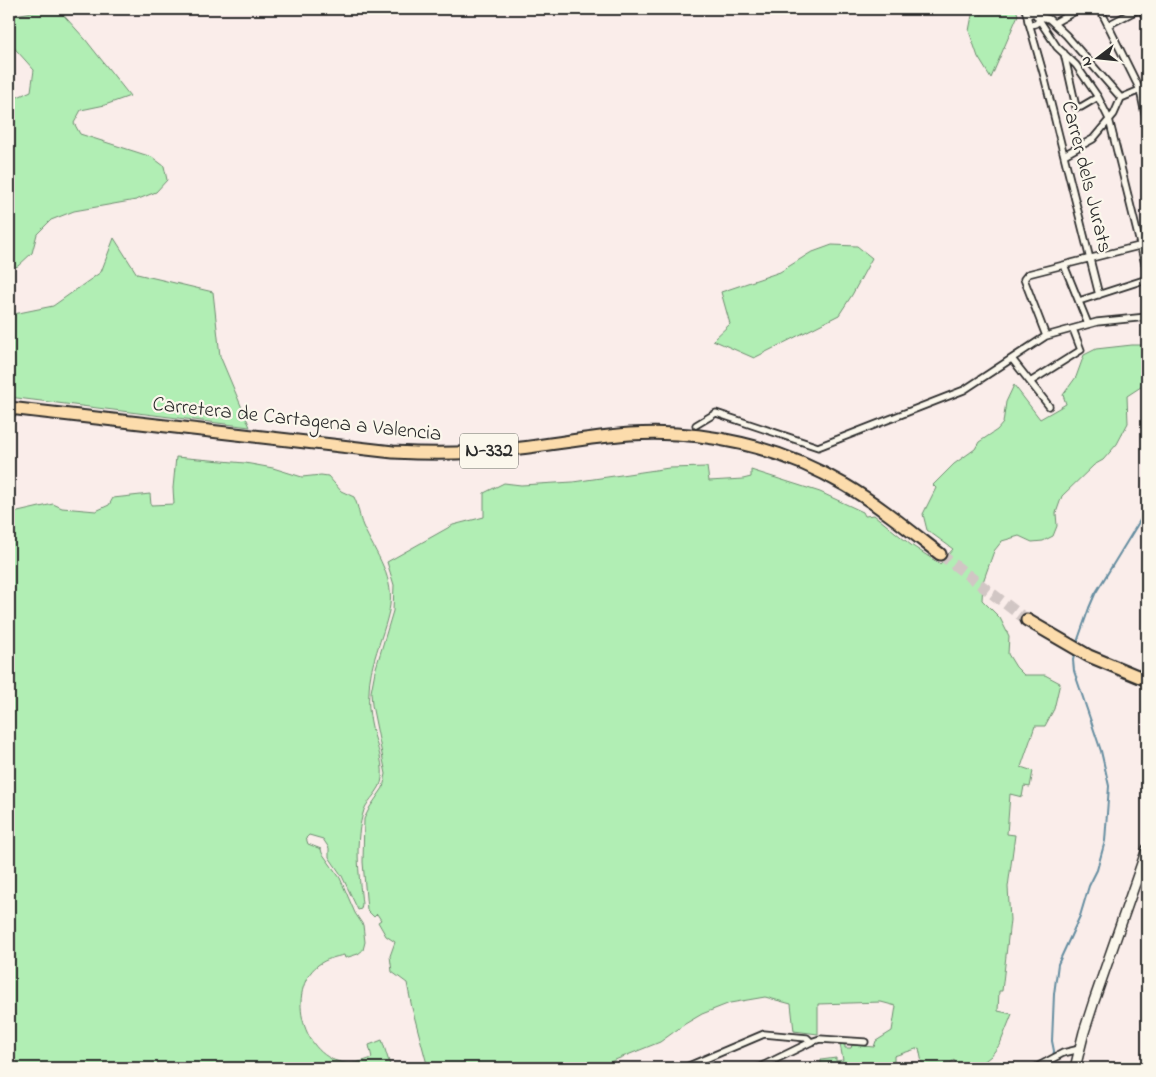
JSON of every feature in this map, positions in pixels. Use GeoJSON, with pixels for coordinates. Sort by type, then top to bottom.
{"type":"FeatureCollection","features":[{"type":"Feature","properties":{"kind":"highway","name":"Carretera de Cartagena a Valencia"},"geometry":{"type":"LineString","coordinates":[[9,408],[383,451],[434,454],[504,450],[630,434],[669,434],[711,438],[764,450],[822,473],[869,500],[940,554]]}},
{"type":"Feature","properties":{"kind":"highway"},"geometry":{"type":"LineString","coordinates":[[1027,620],[1064,643],[1070,650],[1147,685]]}},
{"type":"Feature","properties":{"kind":"highway"},"geometry":{"type":"LineString","coordinates":[[1126,675],[1147,680]]}},
{"type":"Feature","properties":{"kind":"street","name":"Carrer dels Jurats"},"geometry":{"type":"LineString","coordinates":[[1025,9],[1099,294]]}},
{"type":"Feature","properties":{"kind":"street"},"geometry":{"type":"LineString","coordinates":[[1032,9],[1057,46],[1076,65],[1098,98],[1108,119],[1144,245],[1147,272]]}},
{"type":"Feature","properties":{"kind":"street"},"geometry":{"type":"LineString","coordinates":[[1054,23],[1079,9]]}},
{"type":"Feature","properties":{"kind":"street"},"geometry":{"type":"LineString","coordinates":[[1100,9],[1144,99],[1147,124]]}},
{"type":"Feature","properties":{"kind":"street"},"geometry":{"type":"LineString","coordinates":[[1108,25],[1140,9],[1147,20]]}},
{"type":"Feature","properties":{"kind":"street"},"geometry":{"type":"LineString","coordinates":[[1028,20],[1028,16],[1035,13],[1054,23],[1109,82],[1121,98]]}},
{"type":"Feature","properties":{"kind":"street"},"geometry":{"type":"LineString","coordinates":[[1064,53],[1076,107],[1082,107],[1098,98]]}},
{"type":"Feature","properties":{"kind":"street"},"geometry":{"type":"LineString","coordinates":[[1121,98],[1140,90]]}},
{"type":"Feature","properties":{"kind":"street"},"geometry":{"type":"LineString","coordinates":[[1064,155],[1092,139],[1118,108],[1121,98]]}},
{"type":"Feature","properties":{"kind":"street"},"geometry":{"type":"LineString","coordinates":[[1046,336],[1024,279],[1028,274],[1144,245]]}},
{"type":"Feature","properties":{"kind":"street"},"geometry":{"type":"LineString","coordinates":[[1064,265],[1088,324]]}},
{"type":"Feature","properties":{"kind":"street"},"geometry":{"type":"LineString","coordinates":[[1079,301],[1147,279]]}},
{"type":"Feature","properties":{"kind":"street"},"geometry":{"type":"LineString","coordinates":[[696,425],[716,413],[818,446],[964,390],[1046,336],[1088,324],[1147,317]]}},
{"type":"Feature","properties":{"kind":"street"},"geometry":{"type":"LineString","coordinates":[[1030,382],[1081,350],[1073,329]]}},
{"type":"Feature","properties":{"kind":"street"},"geometry":{"type":"LineString","coordinates":[[1012,359],[1049,406]]}},
{"type":"Feature","properties":{"kind":"street"},"geometry":{"type":"LineString","coordinates":[[1075,1068],[1094,1001],[1147,849]]}},
{"type":"Feature","properties":{"kind":"street"},"geometry":{"type":"LineString","coordinates":[[684,1068],[764,1034],[807,1038],[811,1042]]}},
{"type":"Feature","properties":{"kind":"street"},"geometry":{"type":"LineString","coordinates":[[758,1068],[820,1039],[865,1042]]}},
{"type":"Feature","properties":{"kind":"street"},"geometry":{"type":"LineString","coordinates":[[1035,1068],[1063,1053],[1080,1049]]}},
{"type":"Feature","properties":{"kind":"green space"},"geometry":{"type":"Polygon","coordinates":[[[58,9],[85,39],[130,96],[105,105],[81,110],[74,123],[80,134],[152,157],[164,166],[167,180],[156,192],[136,200],[74,211],[51,220],[37,234],[32,253],[18,266],[9,269],[9,101],[31,91],[34,70],[9,42],[9,16],[58,9]]]}},
{"type":"Feature","properties":{"kind":"green space"},"geometry":{"type":"Polygon","coordinates":[[[986,9],[1016,9],[1018,15],[991,78],[978,57],[969,31],[973,10],[982,15],[986,9]]]}},
{"type":"Feature","properties":{"kind":"green space"},"geometry":{"type":"Polygon","coordinates":[[[114,238],[137,274],[213,292],[220,356],[250,427],[9,397],[9,315],[53,306],[101,272],[114,238]]]}},
{"type":"Feature","properties":{"kind":"green space"},"geometry":{"type":"Polygon","coordinates":[[[832,245],[857,246],[872,258],[839,315],[754,358],[713,340],[730,324],[721,292],[780,272],[810,253],[832,245]]]}},
{"type":"Feature","properties":{"kind":"green space"},"geometry":{"type":"Polygon","coordinates":[[[1147,345],[1147,383],[1127,396],[1128,423],[1117,444],[1103,460],[1094,465],[1062,496],[1056,513],[1057,526],[1053,536],[1043,541],[1032,542],[1019,536],[1002,541],[994,551],[983,582],[982,600],[1000,618],[1009,636],[1008,654],[1016,667],[1024,675],[1045,675],[1060,683],[1054,709],[1045,726],[1035,726],[1021,767],[1033,771],[1030,787],[1024,786],[1022,797],[1010,794],[1007,834],[1015,835],[1008,887],[1010,920],[1002,991],[999,991],[998,1011],[1012,1014],[1000,1044],[991,1056],[976,1068],[958,1068],[954,1060],[944,1068],[923,1068],[919,1048],[894,1056],[894,1068],[815,1068],[821,1064],[821,1060],[836,1058],[836,1061],[843,1060],[840,1044],[845,1045],[845,1048],[851,1048],[852,1045],[874,1047],[876,1041],[892,1031],[896,1006],[881,1002],[818,1004],[818,1034],[794,1031],[791,1004],[765,997],[730,1003],[702,1014],[660,1042],[595,1068],[428,1068],[407,983],[392,972],[390,956],[395,942],[386,936],[378,922],[381,920],[377,914],[374,917],[367,910],[363,862],[364,819],[383,788],[386,774],[371,692],[375,671],[393,611],[394,585],[387,562],[453,525],[484,517],[484,493],[504,483],[521,485],[573,482],[669,468],[707,467],[709,481],[751,477],[751,470],[820,492],[863,512],[865,516],[874,515],[911,545],[940,564],[953,549],[927,530],[923,514],[936,488],[933,485],[954,464],[975,449],[979,442],[997,430],[1003,423],[1006,402],[1014,385],[1040,419],[1066,404],[1063,395],[1076,377],[1084,355],[1096,349],[1147,345]]]}},
{"type":"Feature","properties":{"kind":"green space"},"geometry":{"type":"Polygon","coordinates":[[[176,457],[245,463],[273,468],[302,477],[328,476],[341,491],[354,497],[363,526],[384,567],[390,588],[389,611],[371,672],[369,700],[372,729],[382,764],[382,778],[379,787],[364,810],[359,833],[358,857],[361,909],[358,910],[342,876],[329,857],[329,848],[323,839],[309,835],[306,838],[308,844],[321,849],[340,878],[355,913],[363,925],[365,942],[363,950],[358,954],[345,958],[344,955],[334,957],[318,965],[308,977],[302,991],[301,1006],[304,1022],[310,1037],[319,1050],[331,1059],[349,1063],[372,1058],[369,1045],[382,1040],[391,1068],[9,1068],[9,514],[53,504],[62,508],[96,511],[109,505],[113,498],[150,494],[151,505],[174,504],[173,488],[176,457]]]}},
{"type":"Feature","properties":{"kind":"waterway"},"geometry":{"type":"LineString","coordinates":[[1076,645],[1095,594],[1147,509]]}},
{"type":"Feature","properties":{"kind":"waterway"},"geometry":{"type":"LineString","coordinates":[[1053,1057],[1054,994],[1058,964],[1080,916],[1089,886],[1097,870],[1105,841],[1109,786],[1101,751],[1074,671],[1073,660],[1075,652]]}},
{"type":"Feature","properties":{"kind":"waterway"},"geometry":{"type":"LineString","coordinates":[[1048,1068],[1051,1061]]}},
{"type":"Feature","properties":{"kind":"tunnel"},"geometry":{"type":"LineString","coordinates":[[940,554],[1027,620]]}}]}
